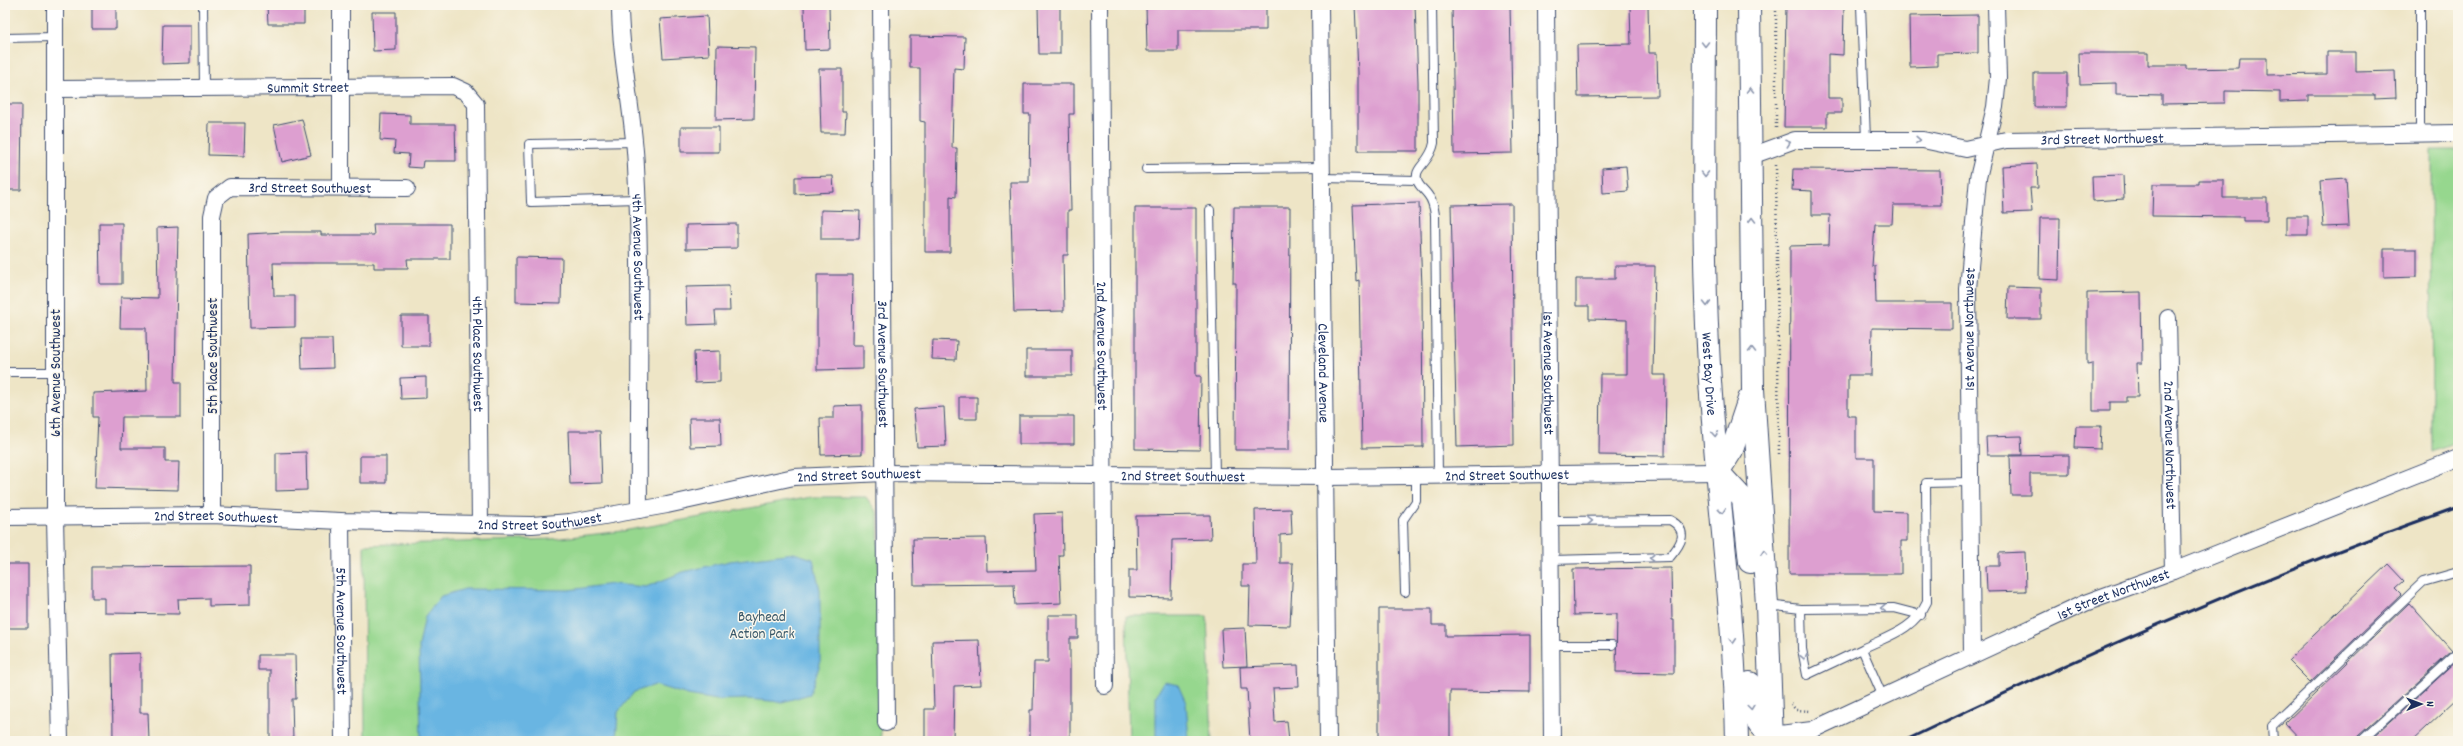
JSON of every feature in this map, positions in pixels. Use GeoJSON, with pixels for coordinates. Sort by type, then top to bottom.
{"type":"FeatureCollection","features":[{"type":"Feature","properties":{"kind":"main road","name":"West Bay Drive"},"geometry":{"type":"LineString","coordinates":[[1705,5],[1708,346],[1729,588],[1736,684],[1737,741]]}},
{"type":"Feature","properties":{"kind":"main road"},"geometry":{"type":"LineString","coordinates":[[1749,5],[1753,389],[1767,605],[1772,738]]}},
{"type":"Feature","properties":{"kind":"main road"},"geometry":{"type":"LineString","coordinates":[[1753,389],[1732,450],[1718,472],[1743,499],[1751,574],[1767,605]]}},
{"type":"Feature","properties":{"kind":"main road"},"geometry":{"type":"LineString","coordinates":[[1729,588],[1739,603],[1745,620],[1751,710],[1758,724],[1772,738]]}},
{"type":"Feature","properties":{"kind":"street","name":"6th Avenue Southwest"},"geometry":{"type":"LineString","coordinates":[[55,5],[54,518],[60,741]]}},
{"type":"Feature","properties":{"kind":"street"},"geometry":{"type":"LineString","coordinates":[[341,5],[341,186]]}},
{"type":"Feature","properties":{"kind":"street","name":"4th Avenue Southwest"},"geometry":{"type":"LineString","coordinates":[[620,5],[625,66],[635,142],[638,199],[638,510]]}},
{"type":"Feature","properties":{"kind":"street","name":"3rd Avenue Southwest"},"geometry":{"type":"LineString","coordinates":[[881,5],[886,723]]}},
{"type":"Feature","properties":{"kind":"street","name":"2nd Avenue Southwest"},"geometry":{"type":"LineString","coordinates":[[1100,5],[1105,686]]}},
{"type":"Feature","properties":{"kind":"street","name":"Cleveland Avenue"},"geometry":{"type":"LineString","coordinates":[[1320,5],[1328,741]]}},
{"type":"Feature","properties":{"kind":"street","name":"1st Avenue Southwest"},"geometry":{"type":"LineString","coordinates":[[1546,5],[1552,741]]}},
{"type":"Feature","properties":{"kind":"street","name":"1st Avenue Northwest"},"geometry":{"type":"LineString","coordinates":[[1972,655],[1968,289],[1978,178],[1995,107],[1998,78],[1996,5]]}},
{"type":"Feature","properties":{"kind":"street","name":"Summit Street"},"geometry":{"type":"LineString","coordinates":[[55,89],[453,86],[466,92],[476,104],[476,183]]}},
{"type":"Feature","properties":{"kind":"street","name":"3rd Street Northwest"},"geometry":{"type":"LineString","coordinates":[[1751,156],[1795,140],[1923,140],[1966,149],[2006,140],[2458,133]]}},
{"type":"Feature","properties":{"kind":"street","name":"4th Place Southwest"},"geometry":{"type":"LineString","coordinates":[[476,183],[480,525]]}},
{"type":"Feature","properties":{"kind":"street","name":"3rd Street Southwest"},"geometry":{"type":"LineString","coordinates":[[216,198],[230,187],[341,186],[407,188]]}},
{"type":"Feature","properties":{"kind":"street","name":"5th Place Southwest"},"geometry":{"type":"LineString","coordinates":[[212,515],[212,216],[216,198]]}},
{"type":"Feature","properties":{"kind":"street","name":"2nd Avenue Northwest"},"geometry":{"type":"LineString","coordinates":[[2168,318],[2173,571]]}},
{"type":"Feature","properties":{"kind":"street","name":"1st Street Northwest"},"geometry":{"type":"LineString","coordinates":[[1772,738],[1812,730],[2085,603],[2173,571],[2458,458]]}},
{"type":"Feature","properties":{"kind":"street","name":"2nd Street Southwest"},"geometry":{"type":"LineString","coordinates":[[5,518],[212,515],[340,521],[480,525],[570,522],[638,510],[794,477],[885,472],[1215,476],[1416,476],[1718,472]]}},
{"type":"Feature","properties":{"kind":"street","name":"5th Avenue Southwest"},"geometry":{"type":"LineString","coordinates":[[340,521],[343,741]]}},
{"type":"Feature","properties":{"kind":"lane"},"geometry":{"type":"LineString","coordinates":[[203,5],[204,88]]}},
{"type":"Feature","properties":{"kind":"lane"},"geometry":{"type":"LineString","coordinates":[[1432,5],[1434,143],[1432,153],[1417,172],[1417,180],[1431,200],[1435,215],[1438,475]]}},
{"type":"Feature","properties":{"kind":"lane"},"geometry":{"type":"LineString","coordinates":[[1861,5],[1866,140]]}},
{"type":"Feature","properties":{"kind":"lane"},"geometry":{"type":"LineString","coordinates":[[2420,5],[2420,133]]}},
{"type":"Feature","properties":{"kind":"lane"},"geometry":{"type":"LineString","coordinates":[[5,38],[55,37]]}},
{"type":"Feature","properties":{"kind":"lane"},"geometry":{"type":"LineString","coordinates":[[635,142],[529,144],[531,202],[638,199]]}},
{"type":"Feature","properties":{"kind":"lane"},"geometry":{"type":"LineString","coordinates":[[1146,169],[1322,173],[1417,180]]}},
{"type":"Feature","properties":{"kind":"lane"},"geometry":{"type":"LineString","coordinates":[[1210,210],[1215,476]]}},
{"type":"Feature","properties":{"kind":"lane"},"geometry":{"type":"LineString","coordinates":[[5,372],[55,372]]}},
{"type":"Feature","properties":{"kind":"lane"},"geometry":{"type":"LineString","coordinates":[[1405,592],[1403,520],[1416,501],[1416,476]]}},
{"type":"Feature","properties":{"kind":"lane"},"geometry":{"type":"LineString","coordinates":[[1801,609],[1802,649],[1807,675],[1913,623],[1921,615],[1927,602],[1926,483],[1969,482]]}},
{"type":"Feature","properties":{"kind":"lane"},"geometry":{"type":"LineString","coordinates":[[1551,521],[1670,520],[1677,524],[1682,534],[1681,544],[1670,557],[1551,560]]}},
{"type":"Feature","properties":{"kind":"lane"},"geometry":{"type":"LineString","coordinates":[[2273,741],[2272,726],[2423,582],[2458,572]]}},
{"type":"Feature","properties":{"kind":"lane"},"geometry":{"type":"LineString","coordinates":[[1767,605],[1801,609],[1894,608],[1921,615]]}},
{"type":"Feature","properties":{"kind":"lane"},"geometry":{"type":"LineString","coordinates":[[1552,645],[1612,645]]}},
{"type":"Feature","properties":{"kind":"lane"},"geometry":{"type":"LineString","coordinates":[[1862,649],[1883,697]]}},
{"type":"Feature","properties":{"kind":"lane"},"geometry":{"type":"LineString","coordinates":[[2362,741],[2458,653]]}},
{"type":"Feature","properties":{"kind":"path"},"geometry":{"type":"LineString","coordinates":[[1776,5],[1779,456]]}},
{"type":"Feature","properties":{"kind":"path"},"geometry":{"type":"LineString","coordinates":[[1789,701],[1796,710],[1816,712]]}},
{"type":"Feature","properties":{"kind":"green space"},"geometry":{"type":"Polygon","coordinates":[[[2431,150],[2458,150],[2458,442],[2432,452],[2431,150]]]}},
{"type":"Feature","properties":{"kind":"green space","name":"Bayhead Action Park"},"geometry":{"type":"Polygon","coordinates":[[[811,497],[866,497],[878,514],[881,741],[365,741],[364,545],[552,539],[623,531],[811,497]]]}},
{"type":"Feature","properties":{"kind":"green space"},"geometry":{"type":"Polygon","coordinates":[[[1126,616],[1207,616],[1212,741],[1129,741],[1126,616]]]}},
{"type":"Feature","properties":{"kind":"water"},"geometry":{"type":"Polygon","coordinates":[[[794,553],[813,559],[820,590],[820,664],[810,694],[782,702],[748,699],[717,700],[688,695],[655,685],[634,692],[618,712],[616,741],[421,741],[419,646],[425,616],[441,596],[465,589],[569,590],[612,584],[646,587],[683,572],[730,561],[794,553]]]}},
{"type":"Feature","properties":{"kind":"water"},"geometry":{"type":"Polygon","coordinates":[[[1164,682],[1178,685],[1186,703],[1189,741],[1156,741],[1156,696],[1164,682]]]}},
{"type":"Feature","properties":{"kind":"building"},"geometry":{"type":"Polygon","coordinates":[[[92,5],[116,5],[116,29],[92,29],[92,5]]]}},
{"type":"Feature","properties":{"kind":"building"},"geometry":{"type":"Polygon","coordinates":[[[267,5],[304,5],[304,24],[268,24],[267,5]]]}},
{"type":"Feature","properties":{"kind":"building"},"geometry":{"type":"Polygon","coordinates":[[[804,5],[829,5],[830,49],[805,50],[804,5]]]}},
{"type":"Feature","properties":{"kind":"building"},"geometry":{"type":"Polygon","coordinates":[[[1038,5],[1060,5],[1060,54],[1039,54],[1038,5]]]}},
{"type":"Feature","properties":{"kind":"building"},"geometry":{"type":"Polygon","coordinates":[[[1146,5],[1266,5],[1266,30],[1178,30],[1178,51],[1147,51],[1146,5]]]}},
{"type":"Feature","properties":{"kind":"building"},"geometry":{"type":"Polygon","coordinates":[[[1355,5],[1415,5],[1418,82],[1418,151],[1358,151],[1358,72],[1355,5]]]}},
{"type":"Feature","properties":{"kind":"building"},"geometry":{"type":"Polygon","coordinates":[[[1452,5],[1510,5],[1513,153],[1454,154],[1452,5]]]}},
{"type":"Feature","properties":{"kind":"building"},"geometry":{"type":"Polygon","coordinates":[[[1630,5],[1648,5],[1649,53],[1657,53],[1658,96],[1578,97],[1577,45],[1631,44],[1630,5]]]}},
{"type":"Feature","properties":{"kind":"building"},"geometry":{"type":"Polygon","coordinates":[[[1786,5],[1844,5],[1843,55],[1828,54],[1828,98],[1842,98],[1842,113],[1827,113],[1827,127],[1784,127],[1786,5]]]}},
{"type":"Feature","properties":{"kind":"building"},"geometry":{"type":"Polygon","coordinates":[[[372,12],[396,12],[396,50],[373,51],[372,12]]]}},
{"type":"Feature","properties":{"kind":"building"},"geometry":{"type":"Polygon","coordinates":[[[1978,15],[1978,53],[1937,54],[1937,66],[1910,67],[1909,16],[1978,15]]]}},
{"type":"Feature","properties":{"kind":"building"},"geometry":{"type":"Polygon","coordinates":[[[707,16],[709,55],[663,58],[660,19],[707,16]]]}},
{"type":"Feature","properties":{"kind":"building"},"geometry":{"type":"Polygon","coordinates":[[[163,25],[190,25],[190,63],[162,64],[163,25]]]}},
{"type":"Feature","properties":{"kind":"building"},"geometry":{"type":"Polygon","coordinates":[[[910,36],[965,37],[964,69],[954,68],[952,148],[957,148],[956,197],[950,196],[950,252],[925,252],[925,122],[920,121],[920,68],[910,68],[910,36]]]}},
{"type":"Feature","properties":{"kind":"building"},"geometry":{"type":"Polygon","coordinates":[[[717,46],[755,47],[754,119],[716,120],[717,46]]]}},
{"type":"Feature","properties":{"kind":"building"},"geometry":{"type":"Polygon","coordinates":[[[2327,52],[2356,52],[2356,72],[2395,71],[2396,98],[2374,99],[2374,95],[2308,95],[2308,101],[2280,102],[2280,92],[2225,91],[2225,103],[2162,104],[2162,95],[2116,94],[2116,83],[2080,84],[2079,53],[2148,53],[2148,65],[2186,65],[2186,69],[2238,68],[2239,58],[2267,58],[2267,75],[2327,74],[2327,52]]]}},
{"type":"Feature","properties":{"kind":"building"},"geometry":{"type":"Polygon","coordinates":[[[819,69],[842,69],[842,112],[846,112],[845,133],[821,133],[819,69]]]}},
{"type":"Feature","properties":{"kind":"building"},"geometry":{"type":"Polygon","coordinates":[[[2034,73],[2067,73],[2067,107],[2034,107],[2034,73]]]}},
{"type":"Feature","properties":{"kind":"building"},"geometry":{"type":"Polygon","coordinates":[[[1024,84],[1074,84],[1074,114],[1069,114],[1071,210],[1068,210],[1068,255],[1063,255],[1064,311],[1014,312],[1010,182],[1029,182],[1030,114],[1024,114],[1024,84]]]}},
{"type":"Feature","properties":{"kind":"building"},"geometry":{"type":"Polygon","coordinates":[[[5,104],[22,104],[21,190],[5,190],[5,104]]]}},
{"type":"Feature","properties":{"kind":"building"},"geometry":{"type":"Polygon","coordinates":[[[381,114],[410,115],[410,124],[455,124],[456,161],[423,161],[422,168],[408,167],[409,154],[394,153],[395,141],[380,140],[381,114]]]}},
{"type":"Feature","properties":{"kind":"building"},"geometry":{"type":"Polygon","coordinates":[[[302,119],[311,155],[282,162],[274,125],[302,119]]]}},
{"type":"Feature","properties":{"kind":"building"},"geometry":{"type":"Polygon","coordinates":[[[209,123],[245,123],[244,156],[208,155],[209,123]]]}},
{"type":"Feature","properties":{"kind":"building"},"geometry":{"type":"Polygon","coordinates":[[[681,127],[719,127],[719,152],[681,152],[681,127]]]}},
{"type":"Feature","properties":{"kind":"building"},"geometry":{"type":"Polygon","coordinates":[[[2037,164],[2038,188],[2030,188],[2032,212],[2004,213],[2002,166],[2037,164]]]}},
{"type":"Feature","properties":{"kind":"building"},"geometry":{"type":"Polygon","coordinates":[[[1626,166],[1628,191],[1603,193],[1602,168],[1626,166]]]}},
{"type":"Feature","properties":{"kind":"building"},"geometry":{"type":"Polygon","coordinates":[[[1793,169],[1940,170],[1941,205],[1893,205],[1892,224],[1875,224],[1872,266],[1875,266],[1876,303],[1952,303],[1952,329],[1872,328],[1871,375],[1848,375],[1848,416],[1856,416],[1856,458],[1874,458],[1874,511],[1907,512],[1907,541],[1901,541],[1901,574],[1789,574],[1790,246],[1829,245],[1830,215],[1812,215],[1812,191],[1792,190],[1793,169]]]}},
{"type":"Feature","properties":{"kind":"building"},"geometry":{"type":"Polygon","coordinates":[[[2123,175],[2124,199],[2093,201],[2092,176],[2123,175]]]}},
{"type":"Feature","properties":{"kind":"building"},"geometry":{"type":"Polygon","coordinates":[[[833,176],[834,192],[795,194],[795,177],[833,176]]]}},
{"type":"Feature","properties":{"kind":"building"},"geometry":{"type":"Polygon","coordinates":[[[2346,178],[2349,226],[2323,227],[2320,180],[2346,178]]]}},
{"type":"Feature","properties":{"kind":"building"},"geometry":{"type":"Polygon","coordinates":[[[2199,180],[2223,180],[2223,198],[2267,198],[2267,221],[2244,221],[2244,217],[2152,216],[2153,184],[2199,184],[2199,180]]]}},
{"type":"Feature","properties":{"kind":"building"},"geometry":{"type":"Polygon","coordinates":[[[1419,203],[1422,288],[1423,447],[1362,448],[1359,280],[1356,281],[1353,205],[1419,203]]]}},
{"type":"Feature","properties":{"kind":"building"},"geometry":{"type":"Polygon","coordinates":[[[1512,204],[1514,445],[1457,447],[1451,205],[1512,204]]]}},
{"type":"Feature","properties":{"kind":"building"},"geometry":{"type":"Polygon","coordinates":[[[1234,207],[1290,207],[1289,450],[1235,450],[1236,283],[1233,283],[1234,207]]]}},
{"type":"Feature","properties":{"kind":"building"},"geometry":{"type":"Polygon","coordinates":[[[1135,208],[1196,208],[1196,376],[1201,376],[1200,450],[1135,449],[1135,208]]]}},
{"type":"Feature","properties":{"kind":"building"},"geometry":{"type":"Polygon","coordinates":[[[821,210],[860,211],[859,239],[821,239],[821,210]]]}},
{"type":"Feature","properties":{"kind":"building"},"geometry":{"type":"Polygon","coordinates":[[[2287,216],[2308,216],[2308,235],[2287,235],[2287,216]]]}},
{"type":"Feature","properties":{"kind":"building"},"geometry":{"type":"Polygon","coordinates":[[[2040,218],[2060,218],[2059,280],[2039,279],[2040,218]]]}},
{"type":"Feature","properties":{"kind":"building"},"geometry":{"type":"Polygon","coordinates":[[[99,223],[122,223],[122,284],[100,284],[99,223]]]}},
{"type":"Feature","properties":{"kind":"building"},"geometry":{"type":"Polygon","coordinates":[[[373,224],[450,224],[450,259],[407,259],[408,268],[374,268],[374,263],[273,263],[274,296],[295,296],[295,327],[250,328],[248,234],[321,232],[321,235],[374,235],[373,224]]]}},
{"type":"Feature","properties":{"kind":"building"},"geometry":{"type":"Polygon","coordinates":[[[737,224],[737,248],[686,249],[686,225],[737,224]]]}},
{"type":"Feature","properties":{"kind":"building"},"geometry":{"type":"Polygon","coordinates":[[[178,227],[175,382],[181,382],[181,417],[122,417],[121,448],[165,448],[165,462],[179,462],[178,490],[95,488],[98,417],[93,417],[93,393],[147,391],[146,328],[120,328],[121,297],[158,298],[157,228],[178,227]]]}},
{"type":"Feature","properties":{"kind":"building"},"geometry":{"type":"Polygon","coordinates":[[[2384,249],[2417,249],[2417,277],[2384,278],[2384,249]]]}},
{"type":"Feature","properties":{"kind":"building"},"geometry":{"type":"Polygon","coordinates":[[[516,257],[562,258],[561,303],[516,302],[516,257]]]}},
{"type":"Feature","properties":{"kind":"building"},"geometry":{"type":"Polygon","coordinates":[[[1615,266],[1655,266],[1653,375],[1666,375],[1665,456],[1599,455],[1600,374],[1627,374],[1627,320],[1589,319],[1589,306],[1576,306],[1576,279],[1615,279],[1615,266]]]}},
{"type":"Feature","properties":{"kind":"building"},"geometry":{"type":"Polygon","coordinates":[[[817,275],[853,275],[852,345],[863,345],[863,369],[817,370],[817,275]]]}},
{"type":"Feature","properties":{"kind":"building"},"geometry":{"type":"Polygon","coordinates":[[[729,286],[730,311],[715,311],[716,324],[687,325],[686,287],[729,286]]]}},
{"type":"Feature","properties":{"kind":"building"},"geometry":{"type":"Polygon","coordinates":[[[2008,287],[2041,288],[2041,319],[2007,319],[2008,287]]]}},
{"type":"Feature","properties":{"kind":"building"},"geometry":{"type":"Polygon","coordinates":[[[2141,292],[2142,363],[2137,363],[2138,397],[2126,397],[2126,402],[2110,402],[2110,411],[2093,411],[2093,363],[2087,364],[2087,293],[2141,292]]]}},
{"type":"Feature","properties":{"kind":"building"},"geometry":{"type":"Polygon","coordinates":[[[401,316],[429,316],[429,346],[401,346],[401,316]]]}},
{"type":"Feature","properties":{"kind":"building"},"geometry":{"type":"Polygon","coordinates":[[[301,339],[332,339],[333,368],[302,369],[301,339]]]}},
{"type":"Feature","properties":{"kind":"building"},"geometry":{"type":"Polygon","coordinates":[[[933,340],[957,341],[956,360],[932,359],[933,340]]]}},
{"type":"Feature","properties":{"kind":"building"},"geometry":{"type":"Polygon","coordinates":[[[1026,350],[1072,350],[1072,376],[1026,376],[1026,350]]]}},
{"type":"Feature","properties":{"kind":"building"},"geometry":{"type":"Polygon","coordinates":[[[720,351],[720,382],[695,383],[694,352],[720,351]]]}},
{"type":"Feature","properties":{"kind":"building"},"geometry":{"type":"Polygon","coordinates":[[[426,377],[426,398],[401,399],[400,378],[426,377]]]}},
{"type":"Feature","properties":{"kind":"building"},"geometry":{"type":"Polygon","coordinates":[[[959,397],[977,397],[977,419],[959,419],[959,397]]]}},
{"type":"Feature","properties":{"kind":"building"},"geometry":{"type":"Polygon","coordinates":[[[862,405],[862,454],[821,455],[820,418],[834,418],[834,406],[862,405]]]}},
{"type":"Feature","properties":{"kind":"building"},"geometry":{"type":"Polygon","coordinates":[[[944,407],[946,446],[917,447],[914,409],[944,407]]]}},
{"type":"Feature","properties":{"kind":"building"},"geometry":{"type":"Polygon","coordinates":[[[1019,416],[1074,416],[1074,444],[1019,444],[1019,416]]]}},
{"type":"Feature","properties":{"kind":"building"},"geometry":{"type":"Polygon","coordinates":[[[689,418],[720,418],[721,446],[690,447],[689,418]]]}},
{"type":"Feature","properties":{"kind":"building"},"geometry":{"type":"Polygon","coordinates":[[[2076,426],[2101,426],[2100,449],[2075,448],[2076,426]]]}},
{"type":"Feature","properties":{"kind":"building"},"geometry":{"type":"Polygon","coordinates":[[[568,431],[600,431],[602,483],[570,484],[568,431]]]}},
{"type":"Feature","properties":{"kind":"building"},"geometry":{"type":"Polygon","coordinates":[[[2021,436],[2022,455],[1987,455],[1986,437],[2021,436]]]}},
{"type":"Feature","properties":{"kind":"building"},"geometry":{"type":"Polygon","coordinates":[[[306,452],[307,490],[276,491],[276,453],[306,452]]]}},
{"type":"Feature","properties":{"kind":"building"},"geometry":{"type":"Polygon","coordinates":[[[2069,455],[2069,474],[2030,474],[2030,495],[2011,495],[2010,456],[2069,455]]]}},
{"type":"Feature","properties":{"kind":"building"},"geometry":{"type":"Polygon","coordinates":[[[360,456],[386,456],[386,483],[360,483],[360,456]]]}},
{"type":"Feature","properties":{"kind":"building"},"geometry":{"type":"Polygon","coordinates":[[[1291,509],[1292,534],[1280,535],[1280,563],[1293,563],[1290,626],[1249,625],[1250,586],[1242,586],[1242,564],[1256,564],[1255,510],[1291,509]]]}},
{"type":"Feature","properties":{"kind":"building"},"geometry":{"type":"Polygon","coordinates":[[[1062,513],[1063,555],[1059,555],[1061,603],[1015,605],[1014,584],[914,585],[913,539],[986,538],[987,571],[1036,570],[1034,514],[1062,513]]]}},
{"type":"Feature","properties":{"kind":"building"},"geometry":{"type":"Polygon","coordinates":[[[1210,515],[1211,539],[1172,540],[1171,598],[1129,597],[1129,570],[1137,570],[1136,516],[1210,515]]]}},
{"type":"Feature","properties":{"kind":"building"},"geometry":{"type":"Polygon","coordinates":[[[2025,552],[2026,591],[1987,592],[1986,566],[1999,566],[1999,553],[2025,552]]]}},
{"type":"Feature","properties":{"kind":"building"},"geometry":{"type":"Polygon","coordinates":[[[5,564],[28,564],[28,628],[5,628],[5,564]]]}},
{"type":"Feature","properties":{"kind":"building"},"geometry":{"type":"Polygon","coordinates":[[[2388,564],[2404,581],[2395,589],[2401,595],[2310,682],[2288,660],[2388,564]]]}},
{"type":"Feature","properties":{"kind":"building"},"geometry":{"type":"Polygon","coordinates":[[[250,566],[250,605],[209,606],[209,598],[178,599],[179,614],[105,613],[105,598],[92,598],[92,567],[250,566]]]}},
{"type":"Feature","properties":{"kind":"building"},"geometry":{"type":"Polygon","coordinates":[[[1671,568],[1672,620],[1674,620],[1674,673],[1616,672],[1617,614],[1574,615],[1573,569],[1671,568]]]}},
{"type":"Feature","properties":{"kind":"building"},"geometry":{"type":"Polygon","coordinates":[[[2409,603],[2452,651],[2357,737],[2356,741],[2302,741],[2285,723],[2409,603]]]}},
{"type":"Feature","properties":{"kind":"building"},"geometry":{"type":"Polygon","coordinates":[[[1379,609],[1432,609],[1432,625],[1446,625],[1446,636],[1530,635],[1530,692],[1450,691],[1450,741],[1379,741],[1379,609]]]}},
{"type":"Feature","properties":{"kind":"building"},"geometry":{"type":"Polygon","coordinates":[[[1048,615],[1078,615],[1078,638],[1070,638],[1070,741],[1030,741],[1030,710],[1033,710],[1034,662],[1048,662],[1048,615]]]}},
{"type":"Feature","properties":{"kind":"building"},"geometry":{"type":"Polygon","coordinates":[[[1245,628],[1247,666],[1223,667],[1221,629],[1245,628]]]}},
{"type":"Feature","properties":{"kind":"building"},"geometry":{"type":"Polygon","coordinates":[[[979,640],[981,685],[954,686],[953,741],[925,741],[925,709],[934,709],[932,641],[979,640]]]}},
{"type":"Feature","properties":{"kind":"building"},"geometry":{"type":"Polygon","coordinates":[[[140,653],[140,713],[148,713],[149,741],[113,741],[112,654],[140,653]]]}},
{"type":"Feature","properties":{"kind":"building"},"geometry":{"type":"Polygon","coordinates":[[[258,655],[295,655],[296,699],[292,699],[293,741],[270,741],[270,670],[258,670],[258,655]]]}},
{"type":"Feature","properties":{"kind":"building"},"geometry":{"type":"Polygon","coordinates":[[[2458,660],[2458,698],[2412,741],[2369,741],[2458,660]]]}},
{"type":"Feature","properties":{"kind":"building"},"geometry":{"type":"Polygon","coordinates":[[[1298,665],[1299,687],[1273,688],[1275,722],[1287,721],[1289,741],[1250,741],[1247,689],[1241,689],[1240,667],[1298,665]]]}},
{"type":"Feature","properties":{"kind":"railway"},"geometry":{"type":"LineString","coordinates":[[1904,741],[1972,708],[2178,616],[2317,559],[2458,507]]}}]}
